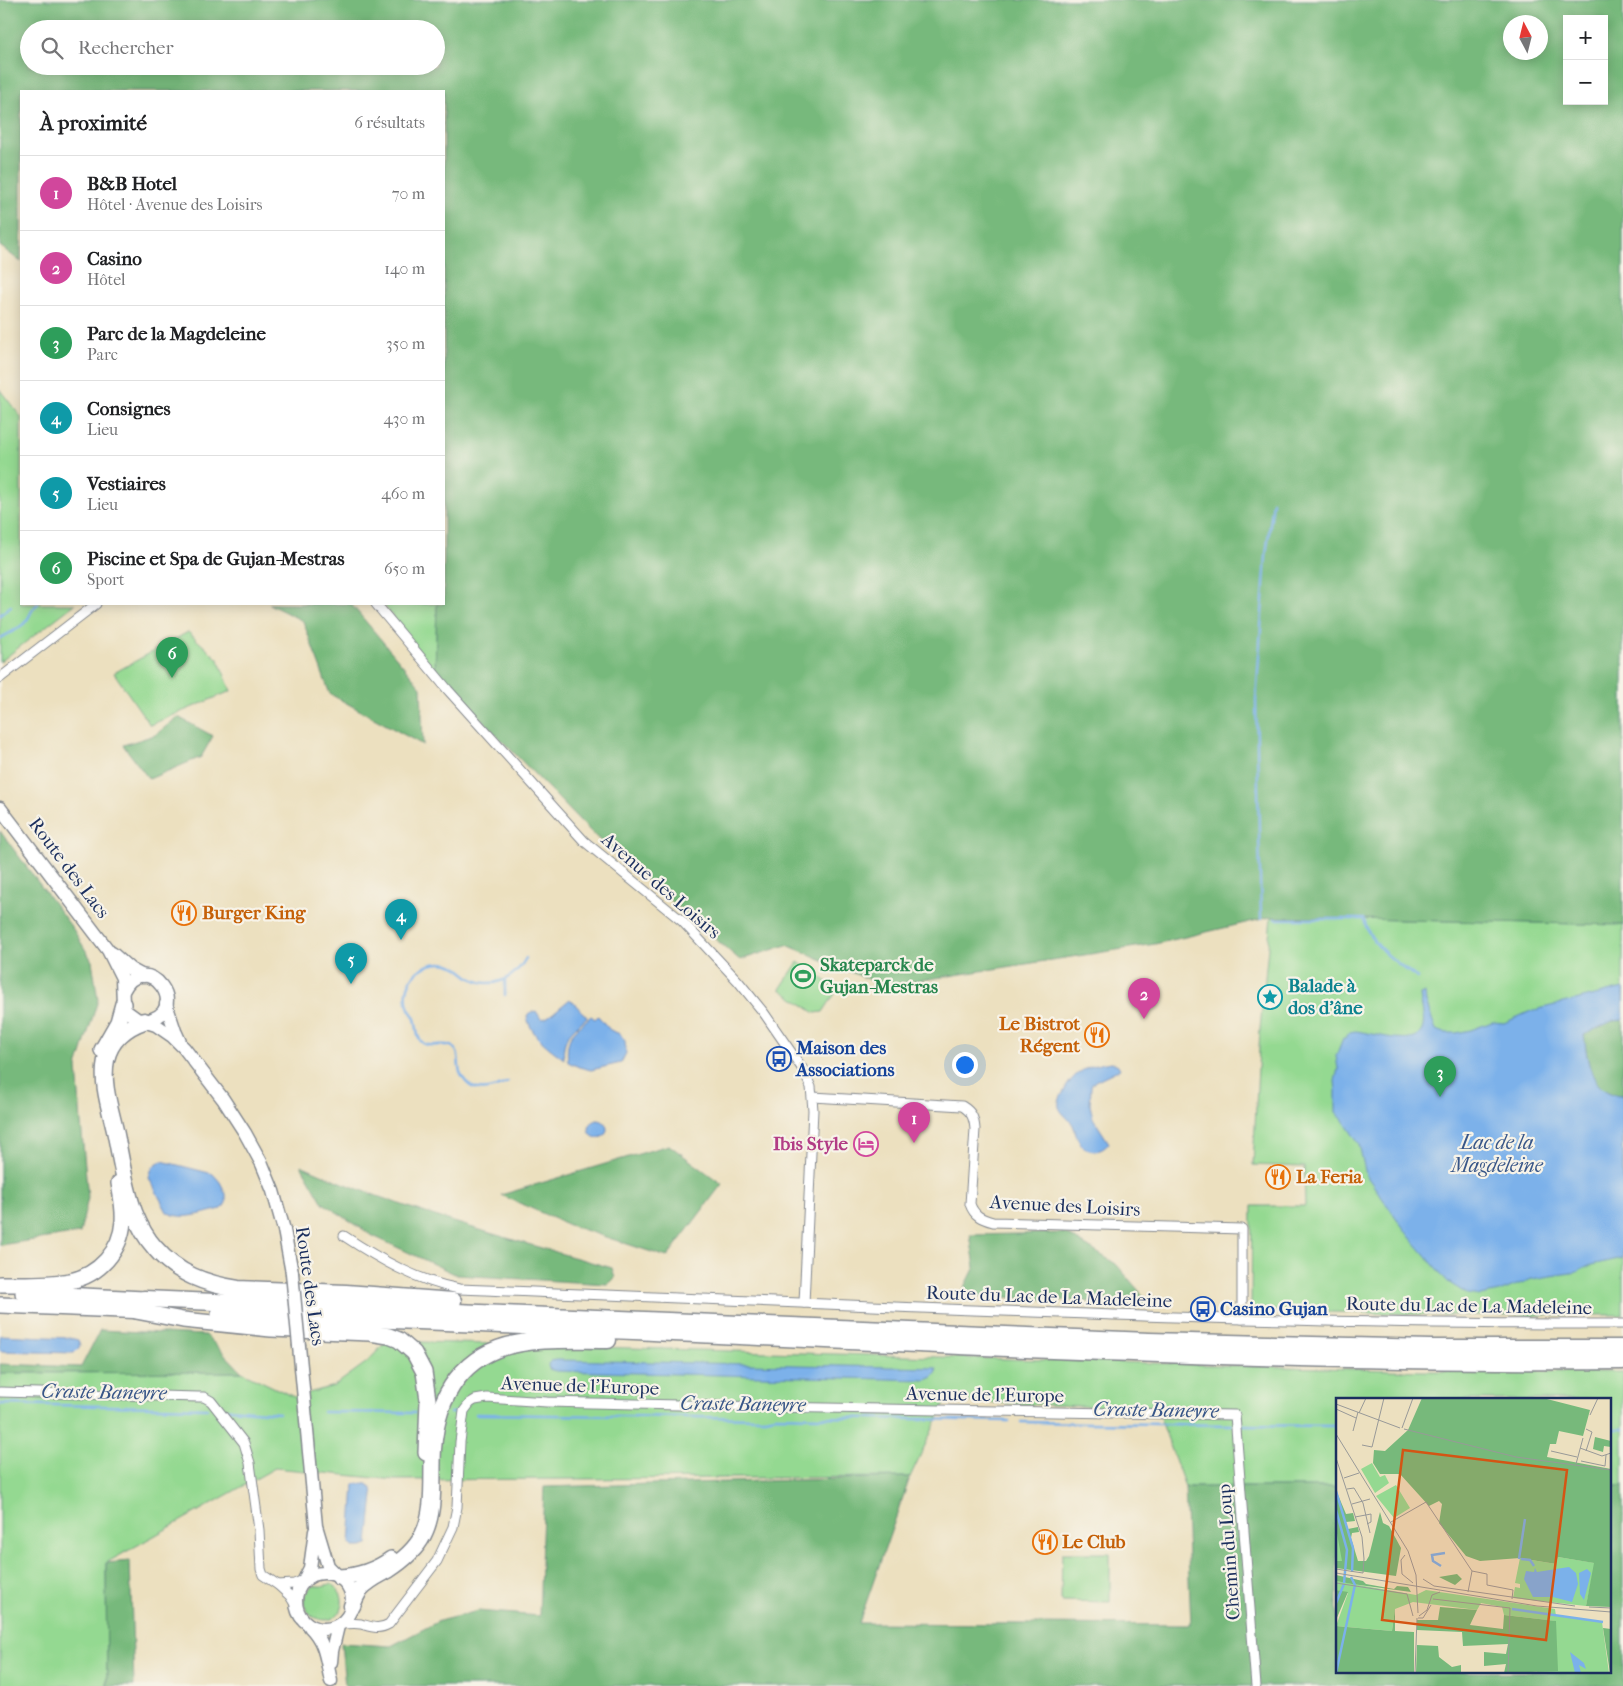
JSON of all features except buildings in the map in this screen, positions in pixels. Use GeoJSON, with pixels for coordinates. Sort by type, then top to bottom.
{"type":"FeatureCollection","features":[{"type":"Feature","properties":{"kind":"highway"},"geometry":{"type":"LineString","coordinates":[[0,1284],[57,1283],[82,1277],[100,1267],[114,1251],[118,1243],[123,1222],[122,1203],[97,1073],[101,1050],[118,1022],[123,998]]}},
{"type":"Feature","properties":{"kind":"highway"},"geometry":{"type":"LineString","coordinates":[[144,1021],[128,1028],[113,1044],[106,1060],[106,1083],[125,1180],[135,1213],[142,1230],[154,1248],[166,1260],[183,1272],[199,1280],[238,1289],[346,1293],[562,1308],[665,1320]]}},
{"type":"Feature","properties":{"kind":"highway"},"geometry":{"type":"LineString","coordinates":[[0,1292],[140,1305],[458,1324],[1318,1358],[1489,1362],[1623,1361]]}},
{"type":"Feature","properties":{"kind":"highway"},"geometry":{"type":"LineString","coordinates":[[0,1305],[140,1305],[665,1320],[1149,1341],[1430,1348],[1623,1348]]}},
{"type":"Feature","properties":{"kind":"highway"},"geometry":{"type":"LineString","coordinates":[[140,1305],[183,1320],[261,1328],[381,1334],[399,1340],[414,1354],[424,1372],[428,1400],[424,1494],[422,1515],[418,1529],[404,1549],[385,1563],[356,1575],[338,1576]]}},
{"type":"Feature","properties":{"kind":"highway"},"geometry":{"type":"LineString","coordinates":[[352,1607],[360,1589],[366,1583],[400,1561],[416,1546],[423,1536],[429,1515],[435,1430],[442,1404],[455,1380],[474,1361],[488,1353],[503,1347],[537,1341],[664,1340],[758,1344],[898,1342]]}},
{"type":"Feature","properties":{"kind":"main road","name":"Route des Lacs"},"geometry":{"type":"LineString","coordinates":[[0,808],[108,950],[122,978],[123,998],[131,1016],[162,1029],[184,1048],[223,1099],[262,1164],[282,1218],[292,1274],[316,1526],[328,1566],[338,1576]]}},
{"type":"Feature","properties":{"kind":"main road","name":"Route des Lacs"},"geometry":{"type":"LineString","coordinates":[[108,950],[130,969],[162,984],[175,1031],[184,1048]]}},
{"type":"Feature","properties":{"kind":"main road"},"geometry":{"type":"LineString","coordinates":[[123,998],[131,981],[143,976]]}},
{"type":"Feature","properties":{"kind":"main road"},"geometry":{"type":"LineString","coordinates":[[144,1021],[158,1016],[166,1004]]}},
{"type":"Feature","properties":{"kind":"main road","name":"Route des Lacs"},"geometry":{"type":"LineString","coordinates":[[304,1580],[310,1568],[316,1526]]}},
{"type":"Feature","properties":{"kind":"main road"},"geometry":{"type":"LineString","coordinates":[[308,1625],[324,1630],[339,1625],[346,1619],[352,1607],[352,1597],[349,1588],[338,1576],[319,1573],[304,1580],[298,1588],[295,1604],[297,1612],[308,1625],[319,1636],[322,1642],[332,1684]]}},
{"type":"Feature","properties":{"kind":"main road"},"geometry":{"type":"LineString","coordinates":[[332,1684],[332,1651],[339,1625]]}},
{"type":"Feature","properties":{"kind":"street"},"geometry":{"type":"LineString","coordinates":[[0,678],[95,605]]}},
{"type":"Feature","properties":{"kind":"street","name":"Avenue des Loisirs"},"geometry":{"type":"LineString","coordinates":[[377,605],[448,690],[584,841],[682,921],[723,963],[757,1004],[796,1059],[809,1083],[813,1097],[962,1106],[970,1111],[975,1129],[970,1204],[973,1212],[982,1219],[994,1222],[1242,1229],[1242,1319]]}},
{"type":"Feature","properties":{"kind":"street"},"geometry":{"type":"LineString","coordinates":[[804,1302],[813,1097]]}},
{"type":"Feature","properties":{"kind":"street","name":"Route du Lac de La Madeleine"},"geometry":{"type":"LineString","coordinates":[[344,1236],[383,1260],[424,1280],[459,1289],[1063,1314],[1242,1319],[1623,1324]]}},
{"type":"Feature","properties":{"kind":"street"},"geometry":{"type":"LineString","coordinates":[[0,1392],[204,1397],[211,1401],[238,1435],[246,1449],[250,1463],[259,1530],[260,1566],[266,1577],[290,1596],[295,1604]]}},
{"type":"Feature","properties":{"kind":"street","name":"Avenue de l'Europe"},"geometry":{"type":"LineString","coordinates":[[339,1625],[361,1624],[374,1628],[385,1627],[437,1561],[444,1549],[456,1517],[460,1442],[464,1411],[475,1400],[487,1398],[547,1402],[1235,1415]]}},
{"type":"Feature","properties":{"kind":"street","name":"Chemin du Loup"},"geometry":{"type":"LineString","coordinates":[[1235,1415],[1256,1686]]}},
{"type":"Feature","properties":{"kind":"street"},"geometry":{"type":"LineString","coordinates":[[278,1585],[294,1584],[304,1580]]}},
{"type":"Feature","properties":{"kind":"street"},"geometry":{"type":"LineString","coordinates":[[352,1607],[361,1624]]}},
{"type":"Feature","properties":{"kind":"green space"},"geometry":{"type":"Polygon","coordinates":[[[0,0],[1623,0],[1623,925],[1271,917],[1155,944],[884,986],[787,945],[740,960],[596,837],[435,672],[437,605],[445,605],[445,90],[20,90],[20,261],[0,246],[0,0]]]}},
{"type":"Feature","properties":{"kind":"green space"},"geometry":{"type":"Polygon","coordinates":[[[0,390],[20,416],[20,605],[74,605],[0,662],[0,390]]]}},
{"type":"Feature","properties":{"kind":"green space"},"geometry":{"type":"Polygon","coordinates":[[[271,605],[352,605],[421,687],[423,745],[330,694],[303,621],[271,605]]]}},
{"type":"Feature","properties":{"kind":"green space"},"geometry":{"type":"Polygon","coordinates":[[[384,605],[437,605],[435,672],[384,605]]]}},
{"type":"Feature","properties":{"kind":"green space"},"geometry":{"type":"Polygon","coordinates":[[[188,632],[218,659],[231,691],[150,725],[114,673],[188,632]]]}},
{"type":"Feature","properties":{"kind":"green space"},"geometry":{"type":"Polygon","coordinates":[[[178,717],[213,736],[201,757],[149,779],[123,745],[155,735],[178,717]]]}},
{"type":"Feature","properties":{"kind":"green space"},"geometry":{"type":"Polygon","coordinates":[[[0,831],[73,929],[92,961],[98,1000],[77,1067],[88,1198],[80,1233],[0,1245],[0,831]]]}},
{"type":"Feature","properties":{"kind":"green space"},"geometry":{"type":"Polygon","coordinates":[[[1271,917],[1623,925],[1623,1315],[1441,1315],[1251,1310],[1252,1206],[1305,1206],[1304,1167],[1253,1165],[1260,1029],[1271,917]]]}},
{"type":"Feature","properties":{"kind":"green space","name":"Skateparck de Gujan-Mestras"},"geometry":{"type":"Polygon","coordinates":[[[798,962],[838,989],[823,1012],[815,1013],[780,989],[798,962]]]}},
{"type":"Feature","properties":{"kind":"green space"},"geometry":{"type":"Polygon","coordinates":[[[1623,1020],[1623,1095],[1612,1094],[1603,1090],[1597,1083],[1589,1065],[1584,1034],[1612,1021],[1623,1020]]]}},
{"type":"Feature","properties":{"kind":"green space"},"geometry":{"type":"Polygon","coordinates":[[[669,1145],[722,1184],[667,1257],[569,1225],[501,1195],[669,1145]]]}},
{"type":"Feature","properties":{"kind":"green space"},"geometry":{"type":"Polygon","coordinates":[[[301,1165],[377,1196],[454,1222],[612,1268],[615,1278],[607,1284],[457,1275],[373,1236],[323,1203],[301,1165]]]}},
{"type":"Feature","properties":{"kind":"green space"},"geometry":{"type":"Polygon","coordinates":[[[1065,1233],[1116,1264],[1151,1305],[961,1295],[975,1267],[970,1235],[1065,1233]]]}},
{"type":"Feature","properties":{"kind":"green space"},"geometry":{"type":"Polygon","coordinates":[[[100,1330],[206,1335],[242,1372],[0,1373],[0,1364],[81,1367],[100,1330]]]}},
{"type":"Feature","properties":{"kind":"green space"},"geometry":{"type":"Polygon","coordinates":[[[387,1341],[1423,1371],[1623,1372],[1623,1486],[1610,1486],[1610,1398],[1336,1398],[1336,1487],[1185,1487],[1157,1409],[946,1401],[910,1477],[395,1480],[275,1468],[106,1563],[107,1686],[0,1686],[0,1373],[242,1372],[294,1397],[334,1386],[367,1362],[387,1341]]]}},
{"type":"Feature","properties":{"kind":"green space"},"geometry":{"type":"Polygon","coordinates":[[[910,1477],[859,1623],[1191,1625],[1185,1487],[1336,1487],[1336,1674],[1610,1674],[1610,1486],[1623,1486],[1623,1686],[345,1686],[341,1643],[391,1646],[439,1621],[478,1611],[539,1616],[544,1487],[910,1477]]]}},
{"type":"Feature","properties":{"kind":"green space"},"geometry":{"type":"Polygon","coordinates":[[[1062,1553],[1110,1553],[1110,1602],[1061,1601],[1062,1553]]]}},
{"type":"Feature","properties":{"kind":"green space"},"geometry":{"type":"Polygon","coordinates":[[[130,1561],[134,1686],[107,1686],[106,1563],[130,1561]]]}},
{"type":"Feature","properties":{"kind":"green space"},"geometry":{"type":"Polygon","coordinates":[[[331,1584],[341,1594],[342,1603],[338,1613],[332,1619],[323,1620],[308,1612],[304,1605],[305,1596],[312,1586],[331,1584]]]}},
{"type":"Feature","properties":{"kind":"water","name":"Lac de la Magdeleine"},"geometry":{"type":"Polygon","coordinates":[[[1623,988],[1623,1020],[1612,1021],[1584,1035],[1589,1065],[1597,1083],[1604,1090],[1612,1094],[1623,1095],[1623,1258],[1591,1265],[1577,1272],[1532,1279],[1499,1292],[1480,1296],[1467,1294],[1448,1282],[1409,1236],[1366,1175],[1359,1144],[1336,1112],[1335,1081],[1338,1069],[1336,1056],[1343,1038],[1350,1032],[1355,1031],[1392,1038],[1411,1038],[1418,1035],[1422,1030],[1424,1022],[1420,995],[1425,993],[1426,1002],[1436,1030],[1445,1033],[1456,1033],[1471,1030],[1492,1022],[1504,1023],[1531,1011],[1623,988]]]}},
{"type":"Feature","properties":{"kind":"water"},"geometry":{"type":"Polygon","coordinates":[[[570,999],[587,1017],[566,1039],[564,1059],[546,1046],[536,1035],[527,1016],[529,1013],[536,1011],[541,1019],[546,1018],[570,999]]]}},
{"type":"Feature","properties":{"kind":"water"},"geometry":{"type":"Polygon","coordinates":[[[591,1016],[595,1019],[598,1016],[610,1030],[620,1034],[625,1041],[626,1053],[621,1063],[591,1070],[568,1062],[569,1040],[579,1026],[591,1016]]]}},
{"type":"Feature","properties":{"kind":"water"},"geometry":{"type":"Polygon","coordinates":[[[1112,1062],[1118,1065],[1120,1069],[1095,1081],[1091,1086],[1090,1105],[1093,1118],[1109,1143],[1103,1149],[1095,1151],[1083,1147],[1073,1125],[1060,1110],[1059,1102],[1067,1085],[1077,1074],[1089,1067],[1112,1062]]]}},
{"type":"Feature","properties":{"kind":"water"},"geometry":{"type":"Polygon","coordinates":[[[594,1120],[602,1120],[607,1125],[605,1136],[594,1138],[589,1133],[589,1125],[594,1120]]]}},
{"type":"Feature","properties":{"kind":"water"},"geometry":{"type":"Polygon","coordinates":[[[162,1161],[213,1174],[220,1182],[226,1194],[226,1203],[222,1209],[187,1216],[173,1215],[167,1212],[149,1178],[153,1167],[162,1161]]]}},
{"type":"Feature","properties":{"kind":"water"},"geometry":{"type":"Polygon","coordinates":[[[0,1335],[70,1338],[78,1340],[80,1345],[74,1353],[0,1351],[0,1335]]]}},
{"type":"Feature","properties":{"kind":"water"},"geometry":{"type":"Polygon","coordinates":[[[551,1361],[936,1368],[937,1372],[933,1377],[926,1380],[556,1371],[549,1369],[548,1364],[551,1361]]]}},
{"type":"Feature","properties":{"kind":"water"},"geometry":{"type":"Polygon","coordinates":[[[354,1484],[368,1484],[372,1489],[373,1495],[368,1544],[362,1547],[353,1547],[350,1544],[354,1484]]]}},
{"type":"Feature","properties":{"kind":"waterway"},"geometry":{"type":"LineString","coordinates":[[1261,919],[1256,700],[1266,555],[1273,502],[1270,525]]}},
{"type":"Feature","properties":{"kind":"waterway"},"geometry":{"type":"LineString","coordinates":[[0,638],[22,626],[37,605]]}},
{"type":"Feature","properties":{"kind":"waterway"},"geometry":{"type":"LineString","coordinates":[[0,615],[11,606]]}},
{"type":"Feature","properties":{"kind":"waterway"},"geometry":{"type":"LineString","coordinates":[[1275,919],[1364,919],[1367,929],[1385,953],[1417,978]]}},
{"type":"Feature","properties":{"kind":"waterway"},"geometry":{"type":"LineString","coordinates":[[508,1082],[494,1088],[475,1088],[464,1080],[459,1069],[458,1055],[453,1047],[449,1045],[426,1045],[420,1041],[415,1018],[408,1006],[407,991],[409,983],[419,971],[436,963],[457,967],[473,979],[489,983],[504,980],[511,976],[526,958]]}},
{"type":"Feature","properties":{"kind":"waterway"},"geometry":{"type":"LineString","coordinates":[[505,980],[505,995]]}},
{"type":"Feature","properties":{"kind":"waterway","name":"Craste Baneyre"},"geometry":{"type":"LineString","coordinates":[[0,1404],[207,1408]]}},
{"type":"Feature","properties":{"kind":"waterway","name":"Craste Baneyre"},"geometry":{"type":"LineString","coordinates":[[228,1409],[279,1413]]}},
{"type":"Feature","properties":{"kind":"waterway","name":"Craste Baneyre"},"geometry":{"type":"LineString","coordinates":[[323,1412],[415,1413]]}},
{"type":"Feature","properties":{"kind":"waterway","name":"Craste Baneyre"},"geometry":{"type":"LineString","coordinates":[[450,1413],[457,1413]]}},
{"type":"Feature","properties":{"kind":"waterway","name":"Craste Baneyre"},"geometry":{"type":"LineString","coordinates":[[476,1414],[766,1418],[775,1416],[1009,1421]]}},
{"type":"Feature","properties":{"kind":"waterway","name":"Craste Baneyre"},"geometry":{"type":"LineString","coordinates":[[1021,1422],[1232,1425]]}},
{"type":"Feature","properties":{"kind":"waterway","name":"Craste Baneyre"},"geometry":{"type":"LineString","coordinates":[[1241,1425],[1336,1426]]}},
{"type":"Feature","properties":{"kind":"waterway","name":"Craste Baneyre"},"geometry":{"type":"LineString","coordinates":[[1610,1429],[1623,1429]]}},
{"type":"Feature","properties":{"kind":"place","name":"Piscine et Spa de Gujan-Mestras"},"geometry":{"type":"Point","coordinates":[172,678]}},
{"type":"Feature","properties":{"kind":"place","name":"Burger King"},"geometry":{"type":"Point","coordinates":[184,913]}},
{"type":"Feature","properties":{"kind":"place","name":"Consignes"},"geometry":{"type":"Point","coordinates":[401,940]}},
{"type":"Feature","properties":{"kind":"place","name":"Skateparck de Gujan-Mestras"},"geometry":{"type":"Point","coordinates":[803,976]}},
{"type":"Feature","properties":{"kind":"place","name":"Vestiaires"},"geometry":{"type":"Point","coordinates":[351,984]}},
{"type":"Feature","properties":{"kind":"place","name":"Balade à dos d'âne"},"geometry":{"type":"Point","coordinates":[1270,997]}},
{"type":"Feature","properties":{"kind":"place","name":"Casino"},"geometry":{"type":"Point","coordinates":[1144,1019]}},
{"type":"Feature","properties":{"kind":"place","name":"Le Bistrot Régent"},"geometry":{"type":"Point","coordinates":[1097,1035]}},
{"type":"Feature","properties":{"kind":"place","name":"Maison des Associations"},"geometry":{"type":"Point","coordinates":[779,1059]}},
{"type":"Feature","properties":{"kind":"place","name":"Parc de la Magdeleine"},"geometry":{"type":"Point","coordinates":[1440,1097]}},
{"type":"Feature","properties":{"kind":"place","name":"B&B Hotel"},"geometry":{"type":"Point","coordinates":[914,1143]}},
{"type":"Feature","properties":{"kind":"place","name":"Ibis Style"},"geometry":{"type":"Point","coordinates":[866,1144]}},
{"type":"Feature","properties":{"kind":"place","name":"La Feria"},"geometry":{"type":"Point","coordinates":[1278,1177]}},
{"type":"Feature","properties":{"kind":"place","name":"Casino Gujan"},"geometry":{"type":"Point","coordinates":[1203,1309]}},
{"type":"Feature","properties":{"kind":"place","name":"Le Club"},"geometry":{"type":"Point","coordinates":[1045,1542]}}]}
